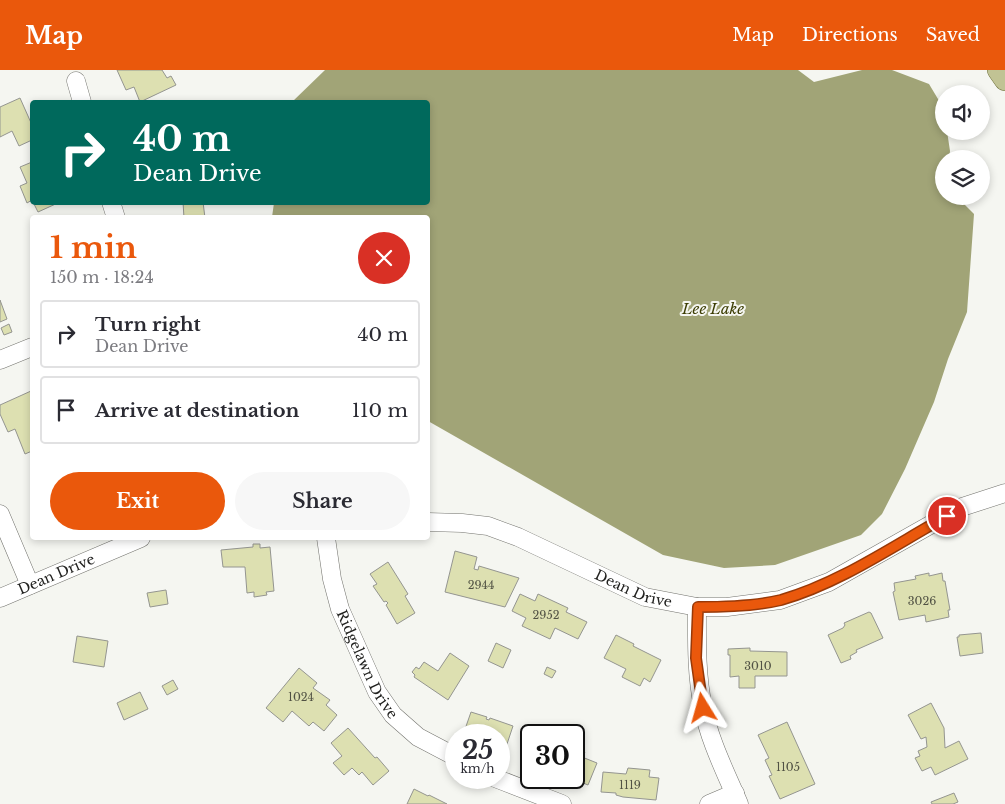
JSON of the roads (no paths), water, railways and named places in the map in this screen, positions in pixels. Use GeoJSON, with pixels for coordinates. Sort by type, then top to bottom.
{"type":"FeatureCollection","features":[{"type":"Feature","properties":{"kind":"main road"},"geometry":{"type":"LineString","coordinates":[[998,70],[1005,80]]}},
{"type":"Feature","properties":{"kind":"street"},"geometry":{"type":"LineString","coordinates":[[76,81],[81,100]]}},
{"type":"Feature","properties":{"kind":"street"},"geometry":{"type":"LineString","coordinates":[[0,360],[30,348]]}},
{"type":"Feature","properties":{"kind":"street","name":"Dean Drive"},"geometry":{"type":"LineString","coordinates":[[430,522],[488,526],[518,537],[645,597],[698,607],[727,607],[780,600],[829,582],[962,507],[1005,493]]}},
{"type":"Feature","properties":{"kind":"street"},"geometry":{"type":"LineString","coordinates":[[0,514],[30,585]]}},
{"type":"Feature","properties":{"kind":"street","name":"Dean Drive"},"geometry":{"type":"LineString","coordinates":[[0,598],[136,540]]}},
{"type":"Feature","properties":{"kind":"street","name":"Ridgelawn Drive"},"geometry":{"type":"LineString","coordinates":[[326,540],[332,579],[340,608],[377,692],[393,715],[418,737],[445,751]]}},
{"type":"Feature","properties":{"kind":"street"},"geometry":{"type":"LineString","coordinates":[[698,607],[696,658],[703,708],[716,750],[737,799],[709,804]]}},
{"type":"Feature","properties":{"kind":"street"},"geometry":{"type":"LineString","coordinates":[[510,784],[562,804]]}},
{"type":"Feature","properties":{"kind":"water","name":"Lee Lake"},"geometry":{"type":"Polygon","coordinates":[[[325,70],[798,70],[814,82],[862,70],[892,70],[929,84],[935,94],[935,140],[948,140],[950,150],[935,150],[935,205],[965,205],[974,214],[967,312],[948,359],[934,402],[905,469],[882,514],[861,535],[775,565],[724,568],[663,555],[430,422],[430,215],[272,215],[274,205],[430,205],[430,100],[294,100],[325,70]]]}}]}
